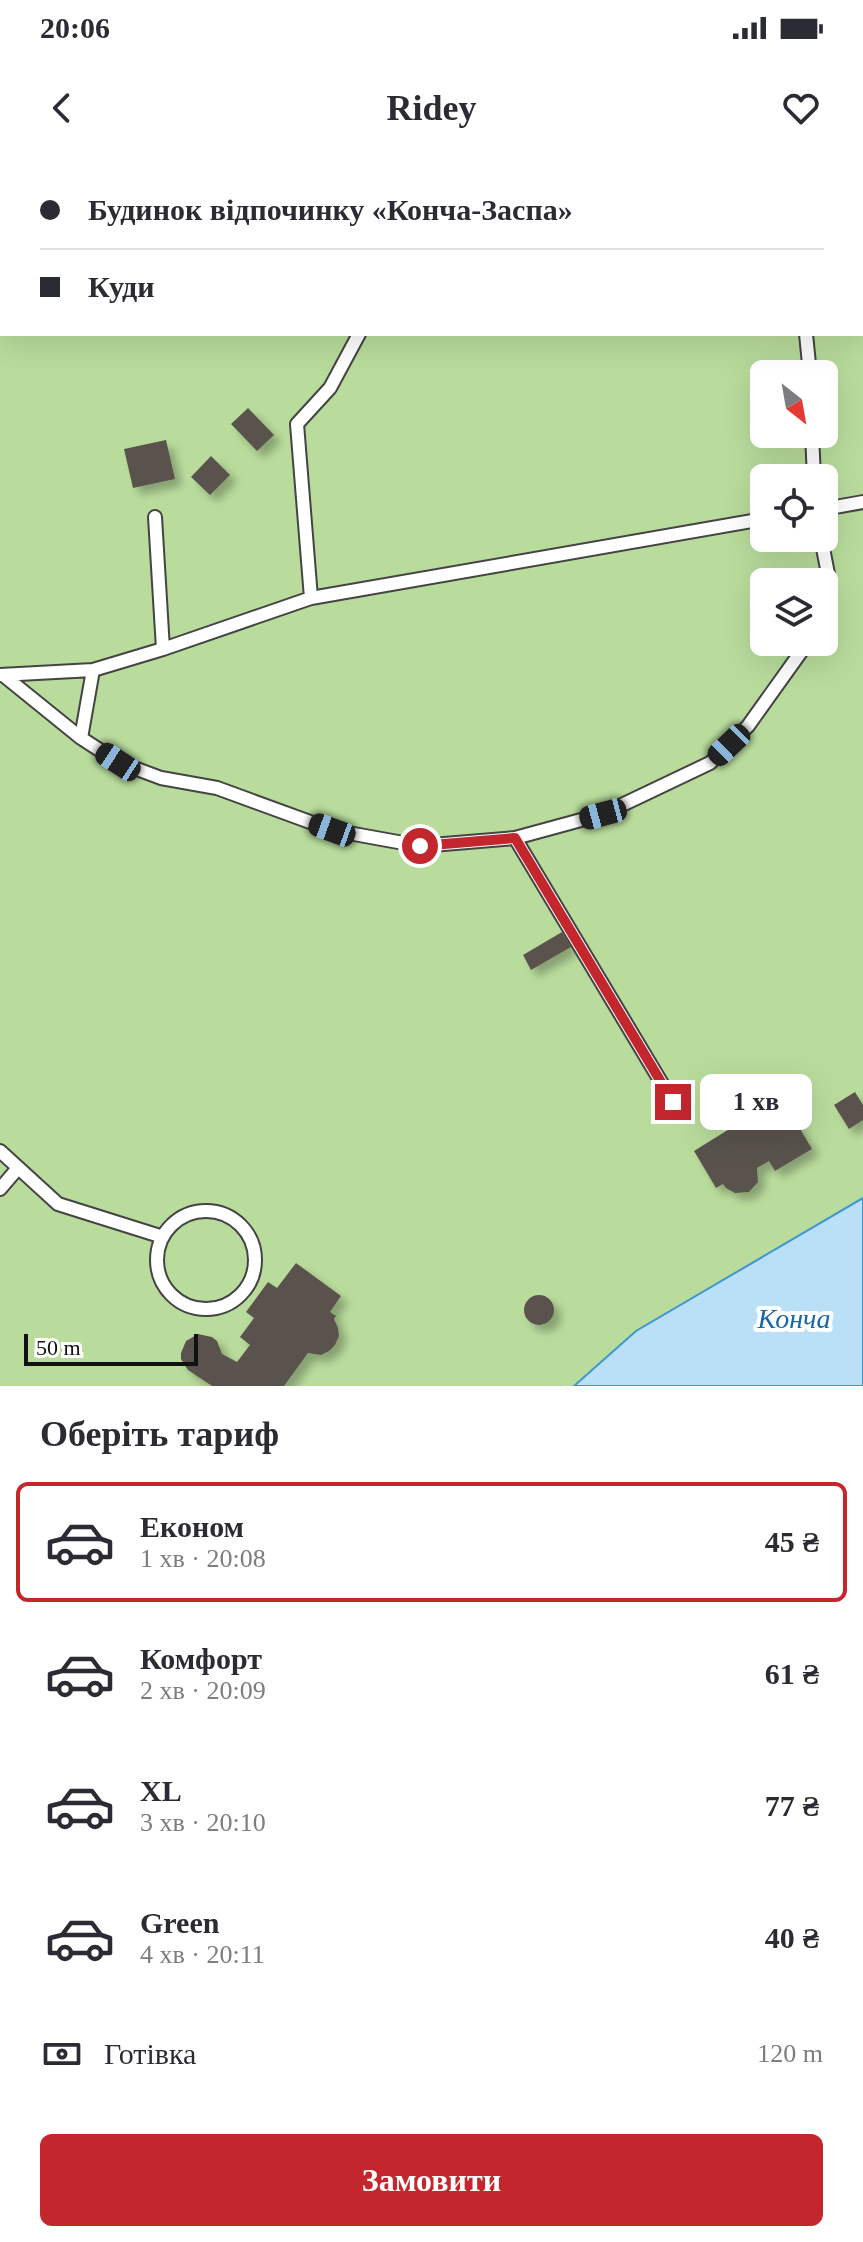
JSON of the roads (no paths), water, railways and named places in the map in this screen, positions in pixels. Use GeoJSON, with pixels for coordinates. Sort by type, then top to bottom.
{"type":"FeatureCollection","features":[{"type":"Feature","properties":{"kind":"lane"},"geometry":{"type":"LineString","coordinates":[[311,598],[297,424],[330,388],[358,336]]}},
{"type":"Feature","properties":{"kind":"lane"},"geometry":{"type":"LineString","coordinates":[[806,336],[809,360]]}},
{"type":"Feature","properties":{"kind":"lane"},"geometry":{"type":"LineString","coordinates":[[838,506],[863,502]]}},
{"type":"Feature","properties":{"kind":"lane"},"geometry":{"type":"LineString","coordinates":[[155,517],[163,649]]}},
{"type":"Feature","properties":{"kind":"lane"},"geometry":{"type":"LineString","coordinates":[[1,675],[93,670],[311,598],[750,521]]}},
{"type":"Feature","properties":{"kind":"lane"},"geometry":{"type":"LineString","coordinates":[[1,675],[81,738],[118,762],[161,778],[217,788],[332,830],[420,846],[515,838],[603,814],[710,763],[748,726],[798,656]]}},
{"type":"Feature","properties":{"kind":"lane"},"geometry":{"type":"LineString","coordinates":[[81,738],[93,670]]}},
{"type":"Feature","properties":{"kind":"lane"},"geometry":{"type":"LineString","coordinates":[[515,838],[673,1102]]}},
{"type":"Feature","properties":{"kind":"lane"},"geometry":{"type":"LineString","coordinates":[[0,1151],[58,1204],[163,1237]]}},
{"type":"Feature","properties":{"kind":"lane"},"geometry":{"type":"LineString","coordinates":[[0,1189],[18,1168]]}},
{"type":"Feature","properties":{"kind":"lane"},"geometry":{"type":"LineString","coordinates":[[212,1210],[227,1215],[241,1225],[251,1238],[255,1254],[254,1271],[248,1286],[237,1298],[223,1306],[208,1309],[192,1307],[178,1300],[166,1289],[159,1275],[156,1259],[163,1237],[180,1218],[195,1211],[212,1210]]}},
{"type":"Feature","properties":{"kind":"water","name":"Конча"},"geometry":{"type":"Polygon","coordinates":[[[863,1198],[863,1386],[574,1386],[636,1331],[863,1198]]]}}]}
